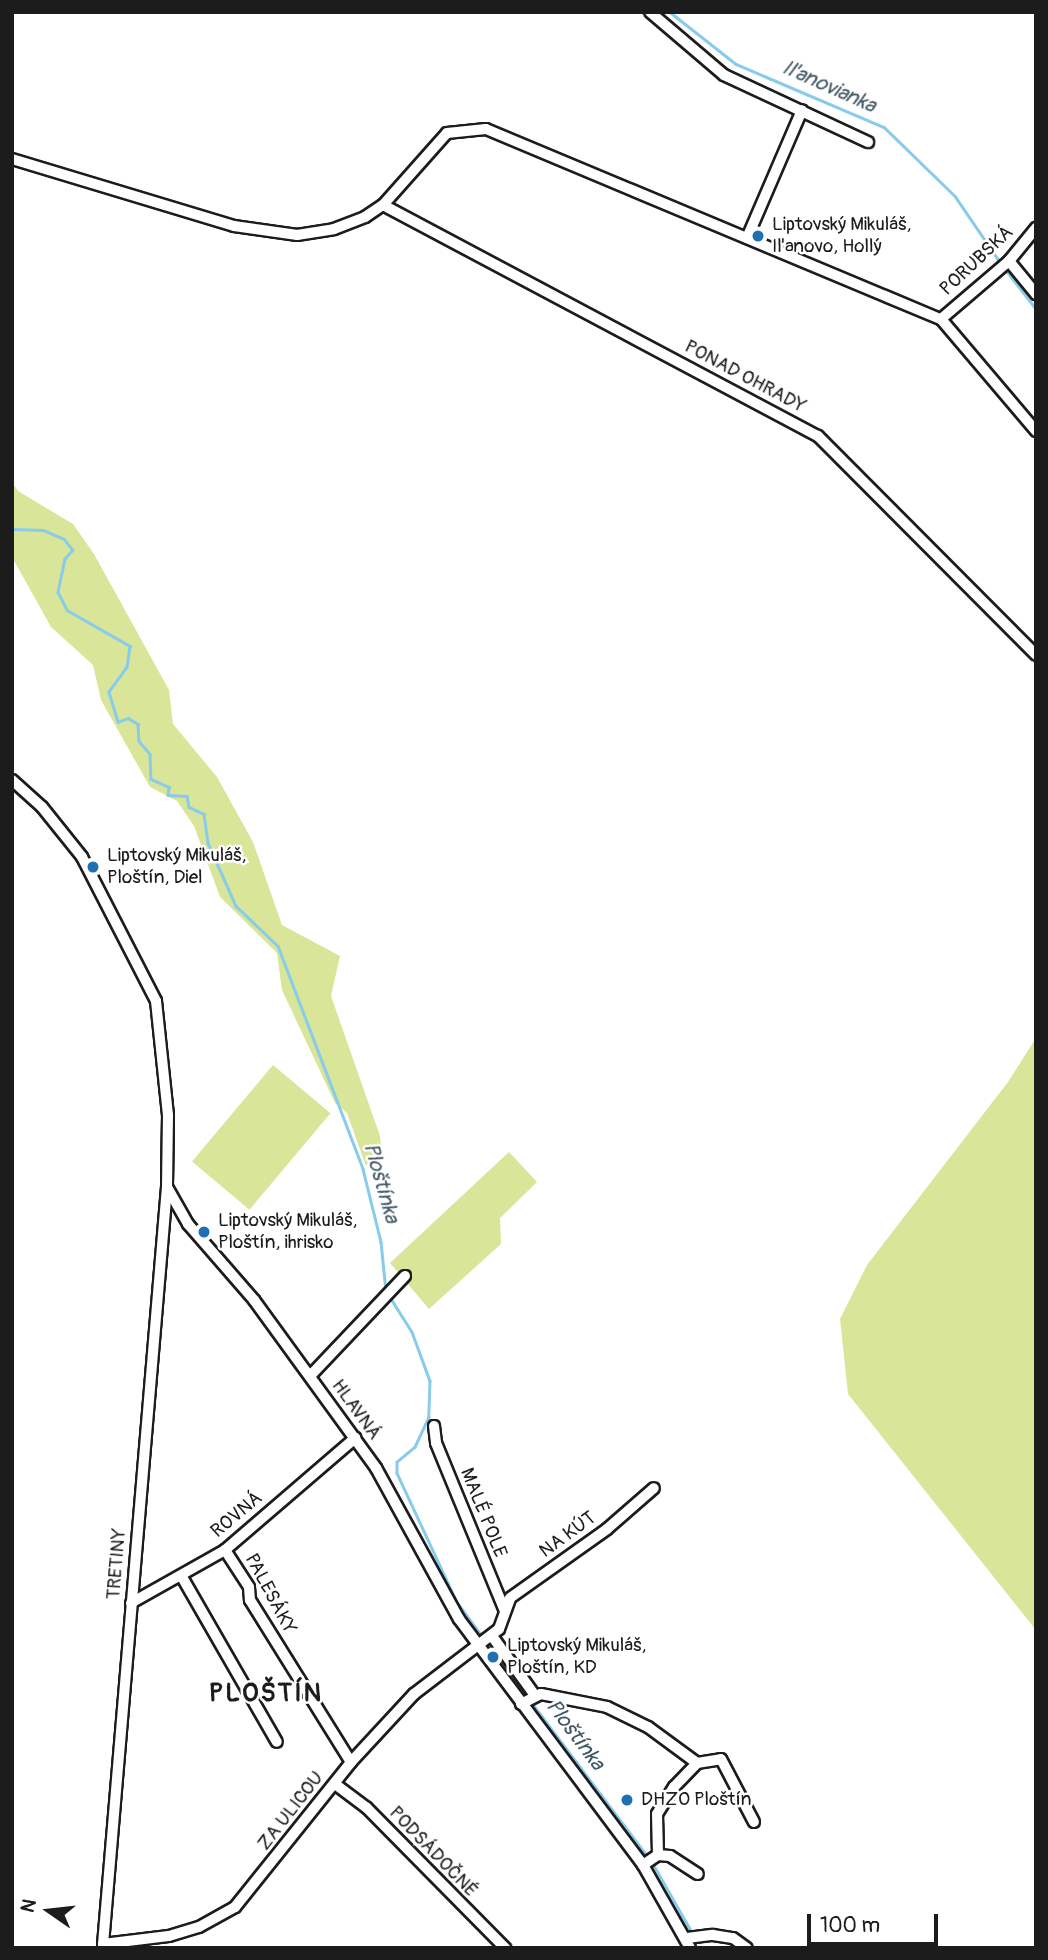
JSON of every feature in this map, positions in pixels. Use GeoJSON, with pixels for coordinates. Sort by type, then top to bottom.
{"type":"FeatureCollection","features":[{"type":"Feature","properties":{"kind":"street"},"geometry":{"type":"LineString","coordinates":[[650,12],[724,75],[868,142]]}},
{"type":"Feature","properties":{"kind":"street"},"geometry":{"type":"LineString","coordinates":[[747,237],[802,110]]}},
{"type":"Feature","properties":{"kind":"street"},"geometry":{"type":"LineString","coordinates":[[12,159],[234,226],[276,234],[334,229],[383,205],[435,143],[447,133],[473,127],[505,135],[941,319],[1036,431]]}},
{"type":"Feature","properties":{"kind":"street","name":"PONAD OHRADY"},"geometry":{"type":"LineString","coordinates":[[383,205],[818,436],[1036,655]]}},
{"type":"Feature","properties":{"kind":"street","name":"PORUBSKÁ"},"geometry":{"type":"LineString","coordinates":[[941,319],[1005,264],[1036,228]]}},
{"type":"Feature","properties":{"kind":"street"},"geometry":{"type":"LineString","coordinates":[[1005,264],[1036,294]]}},
{"type":"Feature","properties":{"kind":"street","name":"TRETINY"},"geometry":{"type":"LineString","coordinates":[[12,780],[49,814],[82,856],[156,1001],[168,1115],[167,1187],[103,1944]]}},
{"type":"Feature","properties":{"kind":"street","name":"HLAVNÁ"},"geometry":{"type":"LineString","coordinates":[[167,1187],[182,1212],[355,1438],[486,1640]]}},
{"type":"Feature","properties":{"kind":"street"},"geometry":{"type":"LineString","coordinates":[[310,1376],[405,1276]]}},
{"type":"Feature","properties":{"kind":"street","name":"MALÉ POLE"},"geometry":{"type":"LineString","coordinates":[[434,1426],[436,1443],[505,1611]]}},
{"type":"Feature","properties":{"kind":"street","name":"ROVNÁ"},"geometry":{"type":"LineString","coordinates":[[131,1603],[182,1577],[225,1549],[355,1438]]}},
{"type":"Feature","properties":{"kind":"street","name":"NA KÚT"},"geometry":{"type":"LineString","coordinates":[[486,1640],[514,1595],[607,1528],[654,1488]]}},
{"type":"Feature","properties":{"kind":"street","name":"PALESÁKY"},"geometry":{"type":"LineString","coordinates":[[225,1549],[249,1587],[250,1600],[351,1762]]}},
{"type":"Feature","properties":{"kind":"street"},"geometry":{"type":"LineString","coordinates":[[182,1577],[277,1742]]}},
{"type":"Feature","properties":{"kind":"street"},"geometry":{"type":"LineString","coordinates":[[486,1640],[487,1657],[528,1698],[607,1707],[657,1732],[697,1763]]}},
{"type":"Feature","properties":{"kind":"street"},"geometry":{"type":"LineString","coordinates":[[486,1640],[650,1860],[687,1939],[713,1935],[733,1938],[747,1948]]}},
{"type":"Feature","properties":{"kind":"street","name":"ZA ULICOU"},"geometry":{"type":"LineString","coordinates":[[103,1944],[169,1936],[199,1927],[235,1907],[351,1762],[414,1694],[486,1640]]}},
{"type":"Feature","properties":{"kind":"street"},"geometry":{"type":"LineString","coordinates":[[650,1860],[657,1814],[674,1787],[697,1763],[713,1758],[726,1764],[754,1822]]}},
{"type":"Feature","properties":{"kind":"street","name":"PODSÁDOČNÉ"},"geometry":{"type":"LineString","coordinates":[[335,1784],[366,1808],[505,1948]]}},
{"type":"Feature","properties":{"kind":"street"},"geometry":{"type":"LineString","coordinates":[[650,1860],[670,1856],[698,1874]]}},
{"type":"Feature","properties":{"kind":"green space"},"geometry":{"type":"Polygon","coordinates":[[[12,482],[18,491],[73,524],[94,554],[169,690],[173,724],[217,777],[253,842],[282,925],[340,956],[331,996],[380,1136],[382,1158],[366,1166],[347,1113],[335,1103],[282,990],[277,953],[220,897],[194,826],[177,801],[150,787],[101,700],[93,665],[51,627],[12,557],[12,482]]]}},
{"type":"Feature","properties":{"kind":"green space"},"geometry":{"type":"Polygon","coordinates":[[[1036,1038],[1036,1630],[848,1394],[840,1319],[867,1265],[1008,1082],[1036,1038]]]}},
{"type":"Feature","properties":{"kind":"green space"},"geometry":{"type":"Polygon","coordinates":[[[273,1065],[330,1113],[249,1210],[192,1162],[273,1065]]]}},
{"type":"Feature","properties":{"kind":"green space"},"geometry":{"type":"Polygon","coordinates":[[[509,1152],[537,1182],[500,1218],[501,1244],[429,1309],[390,1263],[509,1152]]]}},
{"type":"Feature","properties":{"kind":"waterway","name":"Iľanovianka"},"geometry":{"type":"LineString","coordinates":[[670,12],[736,64],[884,127],[955,196],[1002,265]]}},
{"type":"Feature","properties":{"kind":"waterway","name":"Iľanovianka"},"geometry":{"type":"LineString","coordinates":[[1006,270],[1036,309]]}},
{"type":"Feature","properties":{"kind":"waterway","name":"Ploštínka"},"geometry":{"type":"LineString","coordinates":[[12,529],[43,530],[64,539],[73,550],[65,559],[58,592],[67,610],[130,646],[127,667],[109,692],[118,722],[128,718],[138,724],[139,741],[150,754],[151,779],[169,787],[168,795],[187,796],[189,807],[204,814],[208,843],[236,906],[278,946],[363,1169],[381,1242],[386,1291]]}},
{"type":"Feature","properties":{"kind":"waterway","name":"Ploštínka"},"geometry":{"type":"LineString","coordinates":[[390,1297],[412,1332],[430,1381],[429,1417],[415,1447],[397,1462],[397,1473],[457,1602],[482,1636]]}},
{"type":"Feature","properties":{"kind":"waterway","name":"Ploštínka"},"geometry":{"type":"LineString","coordinates":[[487,1641],[528,1697]]}},
{"type":"Feature","properties":{"kind":"waterway","name":"Ploštínka"},"geometry":{"type":"LineString","coordinates":[[532,1703],[648,1857]]}},
{"type":"Feature","properties":{"kind":"waterway","name":"Ploštínka"},"geometry":{"type":"LineString","coordinates":[[652,1862],[692,1932]]}},
{"type":"Feature","properties":{"kind":"waterway","name":"Ploštínka"},"geometry":{"type":"LineString","coordinates":[[695,1943],[696,1948]]}},
{"type":"Feature","properties":{"kind":"place","name":"Liptovský Mikuláš, Iľanovo, Hollý"},"geometry":{"type":"Point","coordinates":[758,236]}},
{"type":"Feature","properties":{"kind":"place","name":"Liptovský Mikuláš, Ploštín, Diel"},"geometry":{"type":"Point","coordinates":[93,867]}},
{"type":"Feature","properties":{"kind":"place","name":"Liptovský Mikuláš, Ploštín, ihrisko"},"geometry":{"type":"Point","coordinates":[204,1232]}},
{"type":"Feature","properties":{"kind":"place","name":"Liptovský Mikuláš, Ploštín, KD"},"geometry":{"type":"Point","coordinates":[493,1657]}},
{"type":"Feature","properties":{"kind":"place","name":"DHZO Ploštín"},"geometry":{"type":"Point","coordinates":[627,1800]}},
{"type":"Feature","properties":{"kind":"district","name":"PLOŠTÍN"},"geometry":{"type":"Point","coordinates":[266,1694]}}]}
